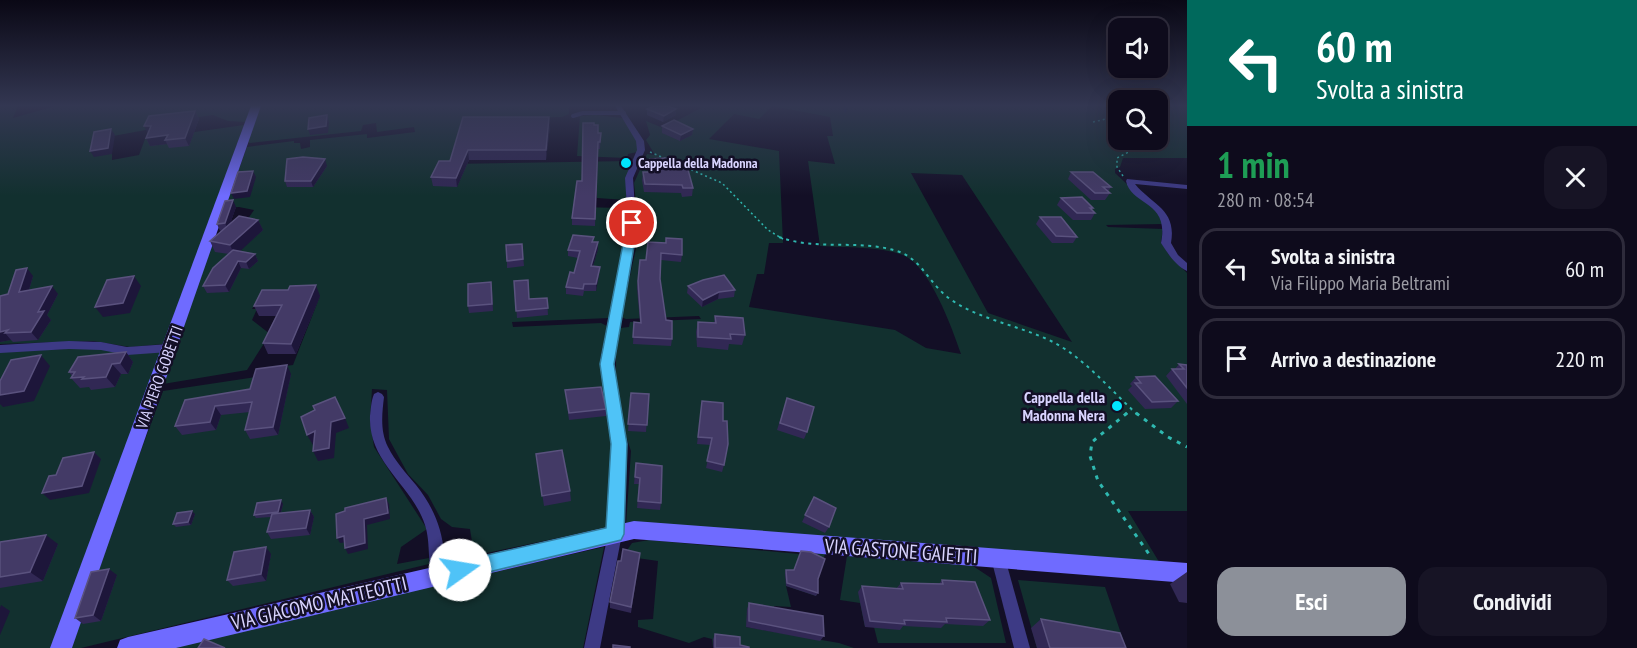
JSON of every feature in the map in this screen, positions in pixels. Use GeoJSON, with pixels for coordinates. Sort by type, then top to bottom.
{"type":"FeatureCollection","features":[{"type":"Feature","properties":{"kind":"street","name":"VIA PIERO GOBETTI"},"geometry":{"type":"LineString","coordinates":[[61,648],[245,136]]}},
{"type":"Feature","properties":{"kind":"street"},"geometry":{"type":"LineString","coordinates":[[592,648],[615,534],[619,444],[607,364],[632,223],[629,178],[641,150],[637,136]]}},
{"type":"Feature","properties":{"kind":"street"},"geometry":{"type":"LineString","coordinates":[[1187,187],[1130,181],[1131,186],[1163,214],[1170,231],[1166,243],[1175,257],[1187,268]]}},
{"type":"Feature","properties":{"kind":"street"},"geometry":{"type":"LineString","coordinates":[[0,349],[69,345],[102,346],[127,351],[169,348]]}},
{"type":"Feature","properties":{"kind":"street"},"geometry":{"type":"LineString","coordinates":[[378,397],[378,435],[386,455],[418,498],[432,524],[438,551],[438,575]]}},
{"type":"Feature","properties":{"kind":"street","name":"VIA GASTONE GAIETTI"},"geometry":{"type":"LineString","coordinates":[[615,534],[634,530],[1187,573]]}},
{"type":"Feature","properties":{"kind":"street","name":"VIA GIACOMO MATTEOTTI"},"geometry":{"type":"LineString","coordinates":[[128,648],[615,534]]}},
{"type":"Feature","properties":{"kind":"street"},"geometry":{"type":"LineString","coordinates":[[998,558],[1022,648]]}},
{"type":"Feature","properties":{"kind":"path"},"geometry":{"type":"LineString","coordinates":[[641,150],[654,153],[721,183],[770,232],[780,238],[835,246],[886,249],[904,253],[915,259],[950,299],[980,314],[1050,341],[1066,351],[1163,436],[1187,447]]}},
{"type":"Feature","properties":{"kind":"path"},"geometry":{"type":"LineString","coordinates":[[1130,181],[1121,175],[1117,167],[1117,158],[1133,150]]}},
{"type":"Feature","properties":{"kind":"path"},"geometry":{"type":"LineString","coordinates":[[1131,410],[1092,442],[1090,456],[1098,482],[1160,571]]}},
{"type":"Feature","properties":{"kind":"green space"},"geometry":{"type":"Polygon","coordinates":[[[0,136],[112,136],[97,139],[112,154],[112,160],[139,155],[145,139],[165,136],[240,136],[164,344],[130,347],[93,341],[0,344],[0,136]]]}},
{"type":"Feature","properties":{"kind":"green space"},"geometry":{"type":"Polygon","coordinates":[[[250,136],[313,136],[250,143],[248,142],[250,136]]]}},
{"type":"Feature","properties":{"kind":"green space"},"geometry":{"type":"Polygon","coordinates":[[[346,136],[461,136],[452,164],[629,161],[626,200],[597,198],[597,188],[578,187],[578,207],[623,208],[626,238],[610,318],[512,322],[513,327],[601,323],[607,326],[600,360],[616,452],[610,527],[449,561],[448,554],[473,548],[470,529],[452,527],[441,519],[428,495],[408,474],[389,439],[387,390],[372,389],[370,421],[374,447],[427,529],[401,547],[397,564],[429,558],[429,564],[81,648],[68,648],[163,391],[256,377],[260,369],[293,365],[320,296],[262,294],[252,309],[257,309],[252,320],[270,334],[247,370],[163,384],[213,241],[243,226],[254,210],[239,207],[225,208],[247,147],[294,141],[294,143],[300,143],[301,149],[310,147],[310,140],[346,136]]]}},
{"type":"Feature","properties":{"kind":"green space"},"geometry":{"type":"Polygon","coordinates":[[[578,136],[635,136],[638,141],[637,152],[628,154],[627,158],[577,156],[578,136]]]}},
{"type":"Feature","properties":{"kind":"green space"},"geometry":{"type":"Polygon","coordinates":[[[649,136],[712,136],[709,139],[779,151],[783,243],[769,243],[764,274],[757,274],[749,307],[895,330],[926,348],[961,354],[939,299],[931,284],[913,261],[903,255],[883,250],[820,246],[808,161],[835,164],[827,136],[1108,136],[1108,150],[1168,150],[1168,136],[1187,136],[1187,158],[1123,158],[1120,167],[1115,169],[1115,173],[1160,215],[1163,224],[1106,225],[1108,227],[1163,229],[1161,242],[1169,255],[1187,273],[1187,511],[1128,511],[1161,565],[626,525],[631,451],[624,430],[616,380],[616,349],[620,328],[629,327],[630,322],[701,319],[699,316],[626,319],[621,317],[639,235],[634,183],[647,154],[655,155],[646,140],[649,136]],[[911,173],[988,313],[1072,342],[962,175],[911,173]]]}},
{"type":"Feature","properties":{"kind":"green space"},"geometry":{"type":"Polygon","coordinates":[[[86,348],[165,350],[53,648],[0,648],[0,352],[86,348]]]}},
{"type":"Feature","properties":{"kind":"green space"},"geometry":{"type":"Polygon","coordinates":[[[649,540],[799,554],[825,554],[816,582],[816,596],[786,586],[791,607],[774,606],[774,613],[746,627],[839,643],[854,648],[713,648],[712,639],[704,637],[689,643],[638,627],[638,620],[653,619],[658,561],[623,556],[632,543],[649,540]]]}},
{"type":"Feature","properties":{"kind":"green space"},"geometry":{"type":"Polygon","coordinates":[[[604,547],[583,648],[170,648],[420,588],[604,547]]]}},
{"type":"Feature","properties":{"kind":"green space"},"geometry":{"type":"Polygon","coordinates":[[[847,556],[973,566],[991,578],[1006,643],[878,643],[874,627],[865,627],[860,603],[840,600],[847,556]]]}},
{"type":"Feature","properties":{"kind":"green space"},"geometry":{"type":"Polygon","coordinates":[[[1018,580],[1105,587],[1126,648],[1037,648],[1018,580]]]}},
{"type":"Feature","properties":{"kind":"building"},"geometry":{"type":"Polygon","coordinates":[[[93,136],[110,136],[108,148],[90,151],[93,136]]]}},
{"type":"Feature","properties":{"kind":"building"},"geometry":{"type":"Polygon","coordinates":[[[167,136],[186,136],[185,138],[165,140],[167,136]]]}},
{"type":"Feature","properties":{"kind":"building"},"geometry":{"type":"Polygon","coordinates":[[[457,136],[547,136],[546,150],[468,150],[456,178],[431,177],[439,161],[450,161],[457,136]]]}},
{"type":"Feature","properties":{"kind":"building"},"geometry":{"type":"Polygon","coordinates":[[[583,136],[601,136],[600,142],[598,142],[595,219],[572,218],[577,181],[582,181],[583,136]]]}},
{"type":"Feature","properties":{"kind":"building"},"geometry":{"type":"Polygon","coordinates":[[[303,157],[325,159],[311,181],[285,181],[287,159],[303,157]]]}},
{"type":"Feature","properties":{"kind":"building"},"geometry":{"type":"Polygon","coordinates":[[[666,158],[668,166],[687,166],[693,188],[683,188],[682,185],[645,184],[643,172],[653,172],[650,159],[666,158]]]}},
{"type":"Feature","properties":{"kind":"building"},"geometry":{"type":"Polygon","coordinates":[[[253,171],[247,191],[231,193],[238,172],[253,171]]]}},
{"type":"Feature","properties":{"kind":"building"},"geometry":{"type":"Polygon","coordinates":[[[1071,172],[1093,172],[1111,187],[1103,187],[1110,193],[1095,193],[1071,172]]]}},
{"type":"Feature","properties":{"kind":"building"},"geometry":{"type":"Polygon","coordinates":[[[1082,197],[1095,213],[1077,213],[1061,198],[1082,197]]]}},
{"type":"Feature","properties":{"kind":"building"},"geometry":{"type":"Polygon","coordinates":[[[233,200],[225,223],[217,224],[225,201],[233,200]]]}},
{"type":"Feature","properties":{"kind":"building"},"geometry":{"type":"Polygon","coordinates":[[[239,216],[258,220],[230,245],[210,241],[239,216]]]}},
{"type":"Feature","properties":{"kind":"building"},"geometry":{"type":"Polygon","coordinates":[[[1040,217],[1061,217],[1077,237],[1056,236],[1040,217]]]}},
{"type":"Feature","properties":{"kind":"building"},"geometry":{"type":"Polygon","coordinates":[[[573,235],[594,237],[592,242],[598,242],[591,266],[600,267],[596,284],[584,284],[583,289],[566,287],[570,272],[574,273],[580,251],[568,250],[573,235]]]}},
{"type":"Feature","properties":{"kind":"building"},"geometry":{"type":"Polygon","coordinates":[[[666,238],[682,239],[682,255],[661,253],[660,279],[666,320],[672,321],[672,339],[633,337],[634,322],[641,323],[638,281],[640,260],[646,260],[648,242],[666,243],[666,238]]]}},
{"type":"Feature","properties":{"kind":"building"},"geometry":{"type":"Polygon","coordinates":[[[522,244],[523,259],[507,261],[506,245],[522,244]]]}},
{"type":"Feature","properties":{"kind":"building"},"geometry":{"type":"Polygon","coordinates":[[[233,250],[255,254],[246,262],[238,261],[225,285],[203,286],[213,268],[233,250]]]}},
{"type":"Feature","properties":{"kind":"building"},"geometry":{"type":"Polygon","coordinates":[[[27,268],[19,292],[52,286],[38,312],[44,311],[31,332],[5,333],[8,330],[0,332],[0,296],[8,294],[16,270],[27,268]]]}},
{"type":"Feature","properties":{"kind":"building"},"geometry":{"type":"Polygon","coordinates":[[[724,275],[735,290],[719,292],[703,300],[688,286],[703,280],[724,275]]]}},
{"type":"Feature","properties":{"kind":"building"},"geometry":{"type":"Polygon","coordinates":[[[134,276],[123,303],[95,307],[107,280],[134,276]]]}},
{"type":"Feature","properties":{"kind":"building"},"geometry":{"type":"Polygon","coordinates":[[[528,280],[529,299],[547,298],[548,308],[516,311],[514,281],[528,280]]]}},
{"type":"Feature","properties":{"kind":"building"},"geometry":{"type":"Polygon","coordinates":[[[491,282],[492,304],[468,306],[468,284],[491,282]]]}},
{"type":"Feature","properties":{"kind":"building"},"geometry":{"type":"Polygon","coordinates":[[[316,285],[291,344],[263,343],[282,305],[254,306],[262,290],[288,290],[290,286],[316,285]]]}},
{"type":"Feature","properties":{"kind":"building"},"geometry":{"type":"Polygon","coordinates":[[[715,316],[743,318],[745,335],[730,334],[731,339],[698,337],[698,322],[716,323],[715,316]]]}},
{"type":"Feature","properties":{"kind":"building"},"geometry":{"type":"Polygon","coordinates":[[[126,352],[120,363],[112,364],[106,377],[71,378],[75,372],[69,372],[78,357],[126,352]]]}},
{"type":"Feature","properties":{"kind":"building"},"geometry":{"type":"Polygon","coordinates":[[[41,355],[24,391],[0,395],[0,381],[11,360],[41,355]]]}},
{"type":"Feature","properties":{"kind":"building"},"geometry":{"type":"Polygon","coordinates":[[[1179,364],[1187,365],[1187,388],[1172,369],[1184,369],[1179,364]]]}},
{"type":"Feature","properties":{"kind":"building"},"geometry":{"type":"Polygon","coordinates":[[[287,365],[273,427],[245,430],[252,402],[215,406],[210,422],[175,426],[185,400],[250,389],[256,369],[287,365]]]}},
{"type":"Feature","properties":{"kind":"building"},"geometry":{"type":"Polygon","coordinates":[[[1155,376],[1178,401],[1152,402],[1135,383],[1141,383],[1136,377],[1155,376]]]}},
{"type":"Feature","properties":{"kind":"building"},"geometry":{"type":"Polygon","coordinates":[[[601,387],[606,409],[569,413],[565,390],[601,387]]]}},
{"type":"Feature","properties":{"kind":"building"},"geometry":{"type":"Polygon","coordinates":[[[631,393],[649,394],[647,425],[628,424],[631,393]]]}},
{"type":"Feature","properties":{"kind":"building"},"geometry":{"type":"Polygon","coordinates":[[[335,397],[345,418],[331,422],[329,448],[313,451],[315,431],[307,435],[301,417],[315,410],[313,406],[335,397]]]}},
{"type":"Feature","properties":{"kind":"building"},"geometry":{"type":"Polygon","coordinates":[[[787,398],[814,407],[807,432],[780,423],[787,398]]]}},
{"type":"Feature","properties":{"kind":"building"},"geometry":{"type":"Polygon","coordinates":[[[702,401],[723,403],[723,421],[727,421],[728,444],[724,465],[707,461],[712,438],[698,437],[702,401]]]}},
{"type":"Feature","properties":{"kind":"building"},"geometry":{"type":"Polygon","coordinates":[[[562,450],[570,491],[542,496],[536,454],[562,450]]]}},
{"type":"Feature","properties":{"kind":"building"},"geometry":{"type":"Polygon","coordinates":[[[94,452],[82,486],[42,493],[49,476],[56,475],[63,458],[94,452]]]}},
{"type":"Feature","properties":{"kind":"building"},"geometry":{"type":"Polygon","coordinates":[[[636,463],[662,466],[661,503],[638,501],[640,478],[635,477],[636,463]]]}},
{"type":"Feature","properties":{"kind":"building"},"geometry":{"type":"Polygon","coordinates":[[[814,497],[836,508],[829,527],[805,515],[814,497]]]}},
{"type":"Feature","properties":{"kind":"building"},"geometry":{"type":"Polygon","coordinates":[[[386,498],[388,513],[364,519],[365,543],[345,548],[344,536],[337,538],[336,514],[345,511],[345,508],[386,498]]]}},
{"type":"Feature","properties":{"kind":"building"},"geometry":{"type":"Polygon","coordinates":[[[281,500],[278,512],[254,515],[257,503],[281,500]]]}},
{"type":"Feature","properties":{"kind":"building"},"geometry":{"type":"Polygon","coordinates":[[[310,510],[306,528],[267,532],[272,514],[310,510]]]}},
{"type":"Feature","properties":{"kind":"building"},"geometry":{"type":"Polygon","coordinates":[[[192,511],[188,522],[173,524],[177,513],[192,511]]]}},
{"type":"Feature","properties":{"kind":"building"},"geometry":{"type":"Polygon","coordinates":[[[46,535],[30,572],[0,577],[0,542],[46,535]]]}},
{"type":"Feature","properties":{"kind":"building"},"geometry":{"type":"Polygon","coordinates":[[[266,547],[261,574],[227,580],[234,552],[266,547]]]}},
{"type":"Feature","properties":{"kind":"building"},"geometry":{"type":"Polygon","coordinates":[[[623,549],[640,553],[631,607],[610,602],[618,561],[621,561],[623,549]]]}},
{"type":"Feature","properties":{"kind":"building"},"geometry":{"type":"Polygon","coordinates":[[[801,551],[811,552],[825,559],[818,579],[818,593],[787,583],[786,570],[794,570],[801,551]]]}},
{"type":"Feature","properties":{"kind":"building"},"geometry":{"type":"Polygon","coordinates":[[[109,569],[93,615],[75,618],[91,572],[109,569]]]}},
{"type":"Feature","properties":{"kind":"building"},"geometry":{"type":"Polygon","coordinates":[[[942,580],[975,582],[990,620],[946,618],[947,622],[904,620],[905,624],[870,621],[862,586],[903,589],[901,583],[943,584],[942,580]]]}},
{"type":"Feature","properties":{"kind":"building"},"geometry":{"type":"Polygon","coordinates":[[[749,603],[823,616],[824,636],[749,621],[749,603]]]}},
{"type":"Feature","properties":{"kind":"building"},"geometry":{"type":"Polygon","coordinates":[[[1041,619],[1120,633],[1126,648],[1050,648],[1041,619]]]}},
{"type":"Feature","properties":{"kind":"building"},"geometry":{"type":"Polygon","coordinates":[[[715,634],[740,637],[740,645],[749,648],[715,648],[715,634]]]}},
{"type":"Feature","properties":{"kind":"building"},"geometry":{"type":"Polygon","coordinates":[[[204,639],[225,648],[198,648],[204,639]]]}},
{"type":"Feature","properties":{"kind":"building"},"geometry":{"type":"Polygon","coordinates":[[[613,645],[630,647],[630,648],[613,648],[613,645]]]}},
{"type":"Feature","properties":{"kind":"place","name":"Cappella della Madonna"},"geometry":{"type":"Point","coordinates":[626,163]}},
{"type":"Feature","properties":{"kind":"place","name":"Cappella della Madonna Nera"},"geometry":{"type":"Point","coordinates":[1117,406]}},
{"type":"Feature","properties":{"kind":"route"},"geometry":{"type":"LineString","coordinates":[[460,570],[615,534],[619,444],[607,364],[632,223]]}}]}
